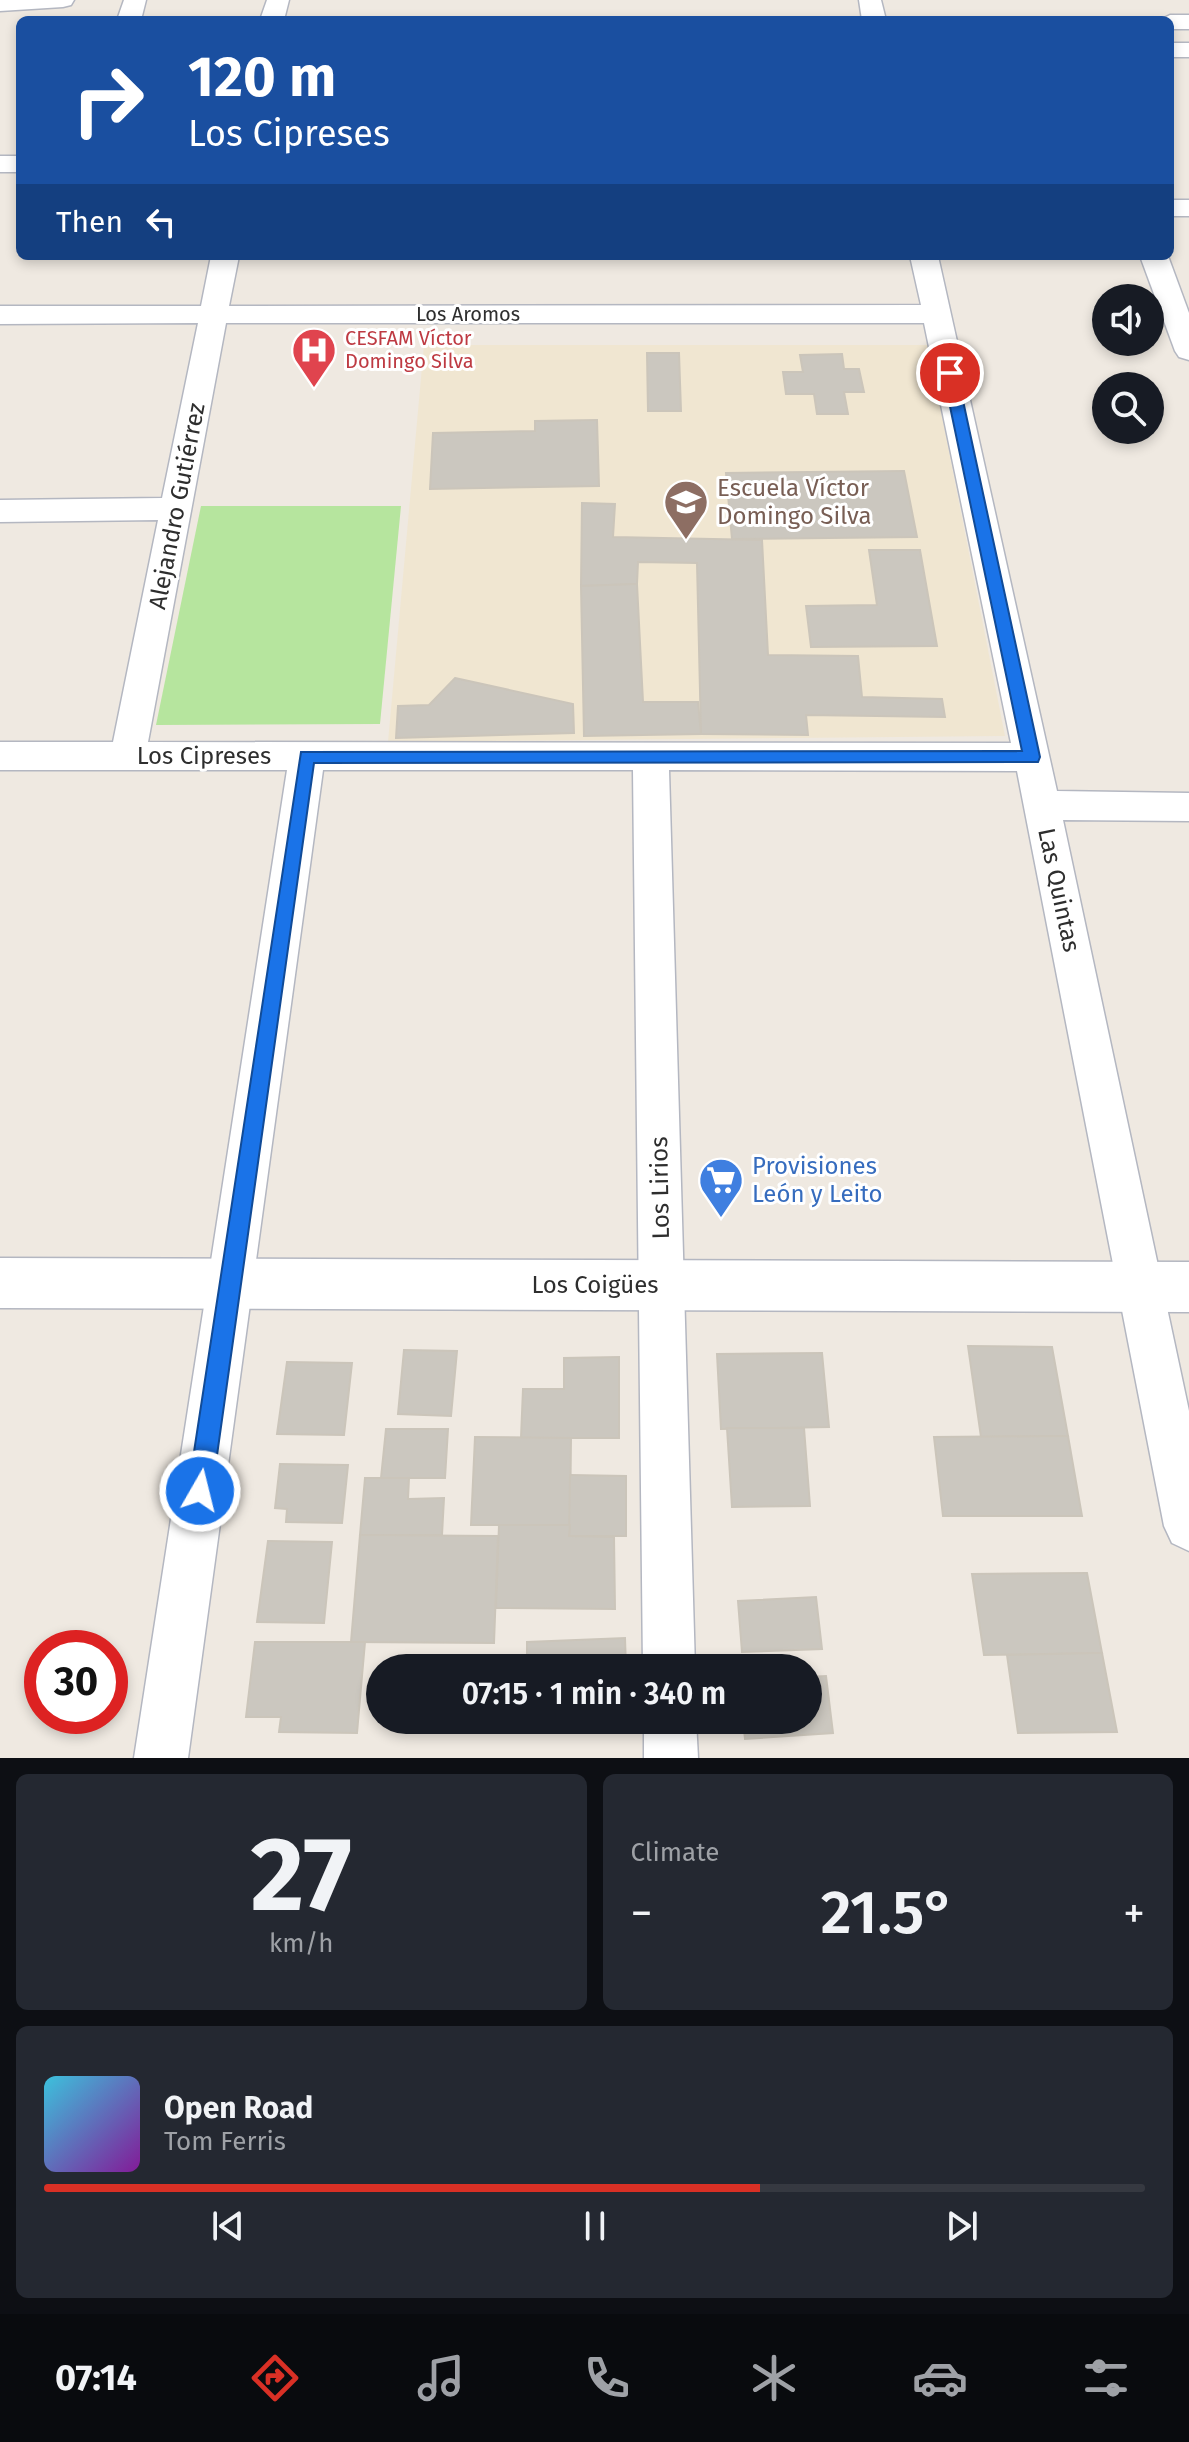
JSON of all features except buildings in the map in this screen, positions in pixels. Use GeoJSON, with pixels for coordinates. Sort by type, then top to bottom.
{"type":"FeatureCollection","features":[{"type":"Feature","properties":{"kind":"main road","name":"Los Coigües"},"geometry":{"type":"LineString","coordinates":[[0,1283],[1165,1287]]}},
{"type":"Feature","properties":{"kind":"street"},"geometry":{"type":"LineString","coordinates":[[0,4],[63,0]]}},
{"type":"Feature","properties":{"kind":"street","name":"Alejandro Gutiérrez"},"geometry":{"type":"LineString","coordinates":[[128,756],[224,260]]}},
{"type":"Feature","properties":{"kind":"street","name":"Las Quintas"},"geometry":{"type":"LineString","coordinates":[[925,260],[1042,805],[1165,1287],[1189,1526]]}},
{"type":"Feature","properties":{"kind":"street"},"geometry":{"type":"LineString","coordinates":[[1155,260],[1189,351]]}},
{"type":"Feature","properties":{"kind":"street","name":"Los Aromos"},"geometry":{"type":"LineString","coordinates":[[0,315],[937,314]]}},
{"type":"Feature","properties":{"kind":"street"},"geometry":{"type":"LineString","coordinates":[[0,511],[176,509]]}},
{"type":"Feature","properties":{"kind":"street","name":"Los Cipreses"},"geometry":{"type":"LineString","coordinates":[[0,756],[1032,757]]}},
{"type":"Feature","properties":{"kind":"street"},"geometry":{"type":"LineString","coordinates":[[161,1758],[307,757]]}},
{"type":"Feature","properties":{"kind":"street","name":"Los Lirios"},"geometry":{"type":"LineString","coordinates":[[651,757],[669,1654]]}},
{"type":"Feature","properties":{"kind":"street"},"geometry":{"type":"LineString","coordinates":[[1042,805],[1189,807]]}},
{"type":"Feature","properties":{"kind":"street"},"geometry":{"type":"LineString","coordinates":[[670,1734],[671,1758]]}},
{"type":"Feature","properties":{"kind":"shaded area","name":"Escuela Víctor Domingo Silva"},"geometry":{"type":"Polygon","coordinates":[[[424,345],[928,345],[1005,736],[388,742],[424,345]]]}},
{"type":"Feature","properties":{"kind":"green space"},"geometry":{"type":"Polygon","coordinates":[[[201,506],[401,506],[380,724],[156,725],[201,506]]]}},
{"type":"Feature","properties":{"kind":"place","name":"CESFAM Víctor Domingo Silva"},"geometry":{"type":"Point","coordinates":[314,389]}},
{"type":"Feature","properties":{"kind":"place","name":"Escuela Víctor Domingo Silva"},"geometry":{"type":"Point","coordinates":[686,541]}},
{"type":"Feature","properties":{"kind":"place","name":"Provisiones León y Leito"},"geometry":{"type":"Point","coordinates":[721,1219]}},
{"type":"Feature","properties":{"kind":"route"},"geometry":{"type":"LineString","coordinates":[[200,1491],[307,757],[1032,757],[950,373]]}}]}
